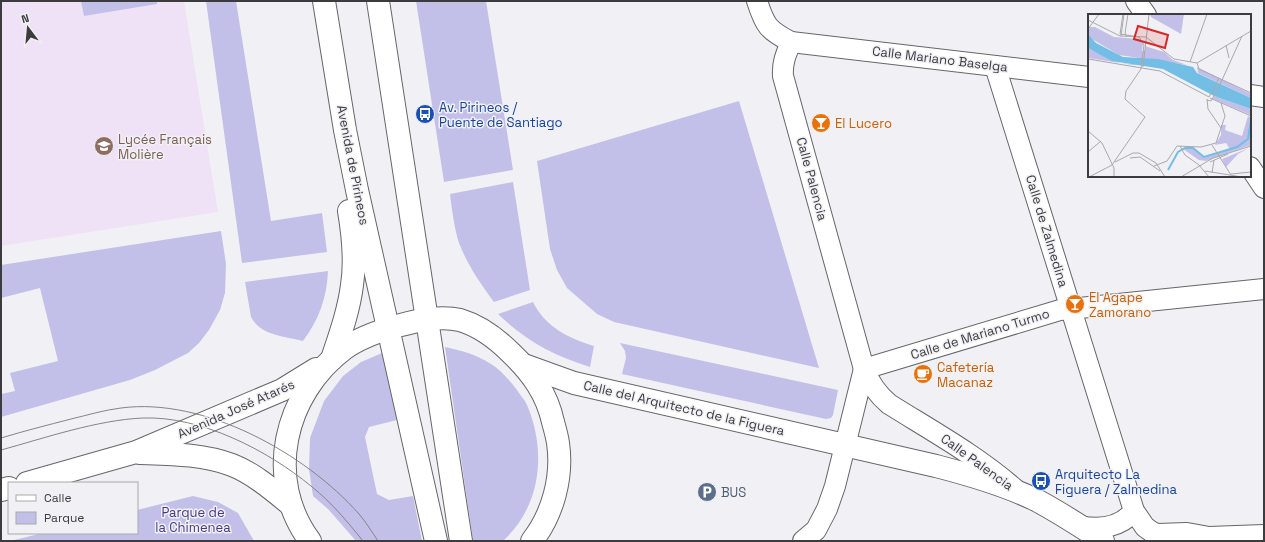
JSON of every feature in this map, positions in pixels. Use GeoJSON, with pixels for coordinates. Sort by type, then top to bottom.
{"type":"FeatureCollection","features":[{"type":"Feature","properties":{"kind":"main road","name":"Avenida de Pirineos"},"geometry":{"type":"LineString","coordinates":[[324,1],[345,130],[436,541]]}},
{"type":"Feature","properties":{"kind":"main road"},"geometry":{"type":"LineString","coordinates":[[378,1],[461,541]]}},
{"type":"Feature","properties":{"kind":"main road"},"geometry":{"type":"LineString","coordinates":[[332,359],[347,309],[352,284],[354,254],[344,171],[345,130]]}},
{"type":"Feature","properties":{"kind":"main road"},"geometry":{"type":"LineString","coordinates":[[310,541],[302,531],[291,505],[285,479],[285,452],[289,426],[299,401],[313,378],[345,348],[358,340],[388,329],[443,318],[460,320],[479,328],[499,342],[524,365],[535,378],[544,394],[558,443],[558,467],[556,488],[550,512],[532,541]]}},
{"type":"Feature","properties":{"kind":"main road","name":"Avenida José Atarés"},"geometry":{"type":"LineString","coordinates":[[30,482],[136,452],[282,390],[304,378],[332,359]]}},
{"type":"Feature","properties":{"kind":"main road","name":"Calle del Arquitecto de la Figuera"},"geometry":{"type":"LineString","coordinates":[[524,365],[574,383],[845,445],[984,479],[1037,501],[1103,541]]}},
{"type":"Feature","properties":{"kind":"main road","name":"Avenida José Atarés"},"geometry":{"type":"LineString","coordinates":[[136,452],[202,457],[232,465],[274,491],[291,505]]}},
{"type":"Feature","properties":{"kind":"street"},"geometry":{"type":"LineString","coordinates":[[757,1],[763,20],[769,28],[776,34],[791,42]]}},
{"type":"Feature","properties":{"kind":"street"},"geometry":{"type":"LineString","coordinates":[[1136,1],[1145,14]]}},
{"type":"Feature","properties":{"kind":"street","name":"Calle Mariano Baselga"},"geometry":{"type":"LineString","coordinates":[[791,42],[1088,77]]}},
{"type":"Feature","properties":{"kind":"street","name":"Calle Palencia"},"geometry":{"type":"LineString","coordinates":[[791,42],[784,58],[782,67],[783,76],[869,383],[880,397],[889,404],[973,456],[998,474],[1019,493]]}},
{"type":"Feature","properties":{"kind":"street","name":"Calle de Zalmedina"},"geometry":{"type":"LineString","coordinates":[[995,66],[1134,511],[1145,527],[1152,532],[1162,534],[1187,534],[1206,539]]}},
{"type":"Feature","properties":{"kind":"street"},"geometry":{"type":"LineString","coordinates":[[1251,96],[1264,97]]}},
{"type":"Feature","properties":{"kind":"street"},"geometry":{"type":"LineString","coordinates":[[1251,168],[1264,188]]}},
{"type":"Feature","properties":{"kind":"street","name":"Calle de Mariano Turmo"},"geometry":{"type":"LineString","coordinates":[[864,369],[1055,312],[1071,309],[1264,289]]}},
{"type":"Feature","properties":{"kind":"street","name":"Calle Palencia"},"geometry":{"type":"LineString","coordinates":[[845,445],[864,369]]}},
{"type":"Feature","properties":{"kind":"street"},"geometry":{"type":"LineString","coordinates":[[803,541],[816,530],[827,509],[835,486],[845,445]]}},
{"type":"Feature","properties":{"kind":"street"},"geometry":{"type":"LineString","coordinates":[[1080,526],[1100,528],[1114,525],[1126,519],[1134,511]]}},
{"type":"Feature","properties":{"kind":"street"},"geometry":{"type":"LineString","coordinates":[[1206,539],[1264,535]]}},
{"type":"Feature","properties":{"kind":"shaded area","name":"Lycée Français Molière"},"geometry":{"type":"Polygon","coordinates":[[[1,1],[184,1],[218,212],[1,246],[1,1]]]}},
{"type":"Feature","properties":{"kind":"green space"},"geometry":{"type":"Polygon","coordinates":[[[81,1],[157,1],[157,4],[84,16],[81,1]]]}},
{"type":"Feature","properties":{"kind":"green space"},"geometry":{"type":"Polygon","coordinates":[[[206,1],[236,1],[271,221],[322,213],[327,252],[242,263],[206,1]]]}},
{"type":"Feature","properties":{"kind":"green space"},"geometry":{"type":"Polygon","coordinates":[[[416,1],[486,1],[513,170],[444,182],[416,1]]]}},
{"type":"Feature","properties":{"kind":"green space"},"geometry":{"type":"Polygon","coordinates":[[[739,101],[819,368],[614,322],[597,314],[567,288],[557,270],[550,249],[537,161],[739,101]]]}},
{"type":"Feature","properties":{"kind":"green space"},"geometry":{"type":"Polygon","coordinates":[[[513,182],[530,290],[494,302],[474,273],[459,243],[454,225],[450,194],[513,182]]]}},
{"type":"Feature","properties":{"kind":"green space"},"geometry":{"type":"Polygon","coordinates":[[[221,231],[226,264],[225,293],[220,310],[209,330],[199,343],[188,353],[155,370],[130,380],[1,417],[1,394],[15,391],[10,373],[58,361],[40,288],[1,298],[1,265],[221,231]]]}},
{"type":"Feature","properties":{"kind":"green space"},"geometry":{"type":"Polygon","coordinates":[[[328,271],[326,290],[321,308],[314,325],[303,341],[267,332],[255,323],[251,317],[245,282],[328,271]]]}},
{"type":"Feature","properties":{"kind":"green space"},"geometry":{"type":"Polygon","coordinates":[[[533,302],[544,319],[559,331],[594,346],[590,367],[541,346],[508,324],[498,314],[533,302]]]}},
{"type":"Feature","properties":{"kind":"green space"},"geometry":{"type":"Polygon","coordinates":[[[620,343],[838,390],[833,415],[831,418],[826,419],[622,374],[626,358],[625,351],[620,343]]]}},
{"type":"Feature","properties":{"kind":"green space"},"geometry":{"type":"Polygon","coordinates":[[[445,347],[474,355],[495,366],[525,401],[533,423],[537,441],[538,459],[537,478],[533,495],[526,512],[516,527],[503,541],[473,541],[445,347]]]}},
{"type":"Feature","properties":{"kind":"green space"},"geometry":{"type":"Polygon","coordinates":[[[382,353],[397,420],[369,427],[365,437],[377,494],[389,500],[413,496],[422,541],[356,541],[329,510],[313,496],[309,469],[310,438],[324,401],[343,376],[361,362],[382,353]]]}},
{"type":"Feature","properties":{"kind":"green space","name":"Parque de la Chimenea"},"geometry":{"type":"Polygon","coordinates":[[[193,496],[218,502],[238,513],[254,541],[10,541],[39,534],[138,534],[138,510],[193,496]]]}},
{"type":"Feature","properties":{"kind":"tram line"},"geometry":{"type":"LineString","coordinates":[[1,438],[102,411],[121,408],[153,407],[186,411],[219,421],[251,434],[282,451],[311,470],[337,491],[359,514],[378,541]]}},
{"type":"Feature","properties":{"kind":"tram line"},"geometry":{"type":"LineString","coordinates":[[1,450],[71,430],[125,419],[165,419],[188,423],[210,429],[254,448],[294,473],[325,499],[345,519],[363,541]]}},
{"type":"Feature","properties":{"kind":"place","name":"Av. Pirineos / Puente de Santiago"},"geometry":{"type":"Point","coordinates":[425,114]}},
{"type":"Feature","properties":{"kind":"place","name":"El Lucero"},"geometry":{"type":"Point","coordinates":[821,123]}},
{"type":"Feature","properties":{"kind":"place","name":"Lycée Français Molière"},"geometry":{"type":"Point","coordinates":[104,146]}},
{"type":"Feature","properties":{"kind":"place","name":"El Agape Zamorano"},"geometry":{"type":"Point","coordinates":[1075,304]}},
{"type":"Feature","properties":{"kind":"place","name":"Cafetería Macanaz"},"geometry":{"type":"Point","coordinates":[923,374]}},
{"type":"Feature","properties":{"kind":"place","name":"Arquitecto La Figuera / Zalmedina"},"geometry":{"type":"Point","coordinates":[1041,481]}},
{"type":"Feature","properties":{"kind":"place","name":"BUS"},"geometry":{"type":"Point","coordinates":[707,492]}}]}
